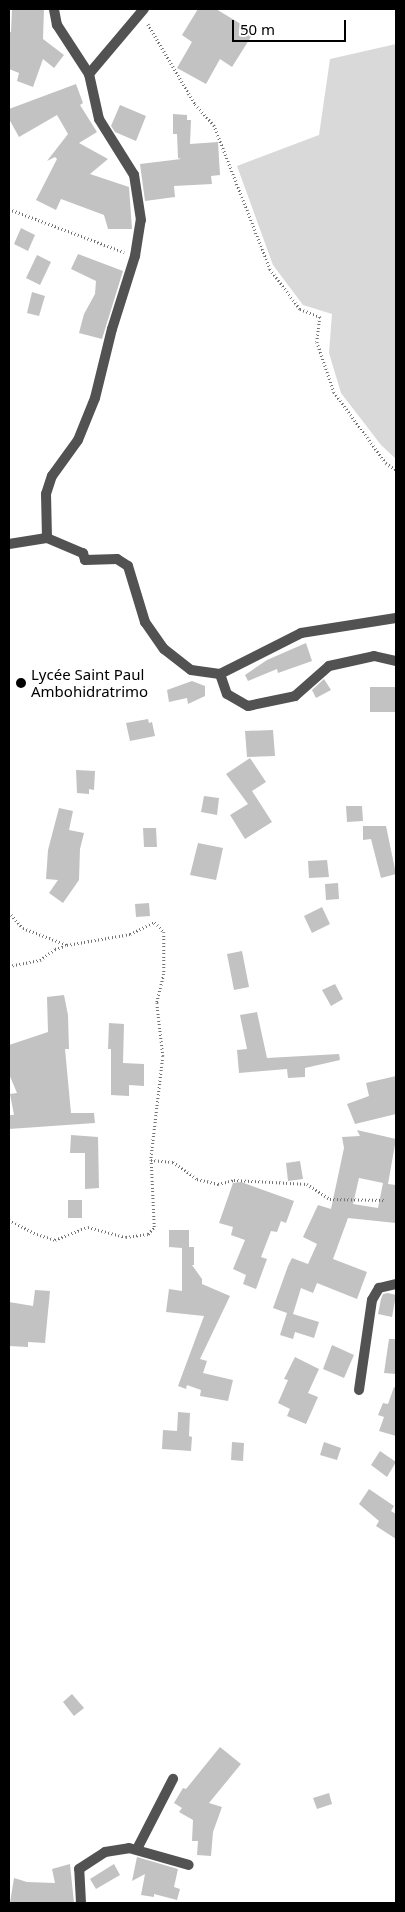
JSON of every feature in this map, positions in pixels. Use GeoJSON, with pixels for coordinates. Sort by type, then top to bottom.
{"type":"FeatureCollection","features":[{"type":"Feature","properties":{"kind":"street"},"geometry":{"type":"LineString","coordinates":[[47,538],[46,494],[52,476],[78,440],[95,398],[112,329],[135,256],[141,220],[134,174],[99,119],[89,74],[57,25],[54,9]]}},
{"type":"Feature","properties":{"kind":"street"},"geometry":{"type":"LineString","coordinates":[[89,74],[143,11]]}},
{"type":"Feature","properties":{"kind":"street"},"geometry":{"type":"LineString","coordinates":[[9,544],[47,538],[83,553],[85,560],[117,559],[128,566],[145,622],[164,649],[191,670],[220,674],[301,633],[396,618]]}},
{"type":"Feature","properties":{"kind":"street"},"geometry":{"type":"LineString","coordinates":[[220,674],[227,694],[248,706],[295,696],[329,666],[374,656],[396,661]]}},
{"type":"Feature","properties":{"kind":"street"},"geometry":{"type":"LineString","coordinates":[[359,1390],[372,1300],[379,1288],[396,1284]]}},
{"type":"Feature","properties":{"kind":"street"},"geometry":{"type":"LineString","coordinates":[[137,1849],[173,1779]]}},
{"type":"Feature","properties":{"kind":"street"},"geometry":{"type":"LineString","coordinates":[[81,1903],[79,1869],[105,1852],[129,1848],[137,1849],[189,1865]]}},
{"type":"Feature","properties":{"kind":"path"},"geometry":{"type":"LineString","coordinates":[[143,11],[195,104],[214,125],[270,269],[300,309],[320,317],[317,342],[334,392],[386,463],[396,470]]}},
{"type":"Feature","properties":{"kind":"path"},"geometry":{"type":"LineString","coordinates":[[9,209],[135,256]]}},
{"type":"Feature","properties":{"kind":"path"},"geometry":{"type":"LineString","coordinates":[[9,912],[23,928],[67,945]]}},
{"type":"Feature","properties":{"kind":"path"},"geometry":{"type":"LineString","coordinates":[[9,966],[40,960],[55,949],[67,945],[130,934],[155,922],[164,932],[164,974],[157,1003],[163,1056],[152,1160],[154,1227],[148,1234],[126,1237],[88,1226],[55,1240],[37,1234],[9,1220]]}},
{"type":"Feature","properties":{"kind":"path"},"geometry":{"type":"LineString","coordinates":[[152,1160],[173,1162],[197,1179],[218,1184],[234,1180],[307,1184],[330,1199],[386,1200]]}},
{"type":"Feature","properties":{"kind":"shaded area"},"geometry":{"type":"Polygon","coordinates":[[[396,44],[396,459],[381,445],[341,393],[329,353],[332,314],[303,305],[273,265],[237,166],[319,135],[330,59],[396,44]]]}},
{"type":"Feature","properties":{"kind":"building"},"geometry":{"type":"Polygon","coordinates":[[[12,9],[44,9],[43,39],[64,55],[54,68],[43,59],[33,87],[17,81],[19,73],[9,69],[9,32],[11,32],[12,9]]]}},
{"type":"Feature","properties":{"kind":"building"},"geometry":{"type":"Polygon","coordinates":[[[198,9],[216,9],[254,32],[232,67],[220,59],[206,84],[177,68],[192,42],[182,35],[198,9]]]}},
{"type":"Feature","properties":{"kind":"building"},"geometry":{"type":"Polygon","coordinates":[[[76,84],[83,103],[80,105],[97,132],[79,143],[108,159],[90,174],[129,187],[132,229],[108,229],[104,215],[61,199],[56,210],[36,200],[57,159],[55,157],[47,161],[68,134],[57,115],[19,137],[9,119],[9,109],[76,84]]]}},
{"type":"Feature","properties":{"kind":"building"},"geometry":{"type":"Polygon","coordinates":[[[120,105],[146,116],[136,141],[115,132],[111,126],[120,105]]]}},
{"type":"Feature","properties":{"kind":"building"},"geometry":{"type":"Polygon","coordinates":[[[173,114],[187,115],[187,120],[191,120],[190,144],[218,142],[220,175],[211,176],[212,184],[174,186],[175,197],[145,201],[140,164],[181,159],[178,158],[177,134],[173,134],[173,114]]]}},
{"type":"Feature","properties":{"kind":"building"},"geometry":{"type":"Polygon","coordinates":[[[21,228],[35,235],[28,251],[14,244],[21,228]]]}},
{"type":"Feature","properties":{"kind":"building"},"geometry":{"type":"Polygon","coordinates":[[[78,254],[123,271],[102,339],[79,333],[84,314],[95,294],[96,281],[71,269],[78,254]]]}},
{"type":"Feature","properties":{"kind":"building"},"geometry":{"type":"Polygon","coordinates":[[[37,255],[51,262],[40,285],[26,278],[37,255]]]}},
{"type":"Feature","properties":{"kind":"building"},"geometry":{"type":"Polygon","coordinates":[[[32,292],[45,296],[39,316],[27,313],[32,292]]]}},
{"type":"Feature","properties":{"kind":"building"},"geometry":{"type":"Polygon","coordinates":[[[306,643],[312,661],[278,673],[277,669],[248,681],[245,675],[267,660],[306,643]]]}},
{"type":"Feature","properties":{"kind":"building"},"geometry":{"type":"Polygon","coordinates":[[[324,679],[331,690],[316,698],[312,690],[324,679]]]}},
{"type":"Feature","properties":{"kind":"building"},"geometry":{"type":"Polygon","coordinates":[[[192,681],[205,686],[205,696],[188,704],[187,698],[169,702],[167,690],[192,681]]]}},
{"type":"Feature","properties":{"kind":"building"},"geometry":{"type":"Polygon","coordinates":[[[370,687],[396,687],[396,712],[370,712],[370,687]]]}},
{"type":"Feature","properties":{"kind":"building"},"geometry":{"type":"Polygon","coordinates":[[[148,719],[149,723],[152,722],[155,736],[130,741],[126,723],[148,719]]]}},
{"type":"Feature","properties":{"kind":"building"},"geometry":{"type":"Polygon","coordinates":[[[273,730],[275,756],[247,757],[245,731],[273,730]]]}},
{"type":"Feature","properties":{"kind":"building"},"geometry":{"type":"Polygon","coordinates":[[[250,758],[266,782],[252,791],[272,822],[245,839],[230,815],[248,804],[226,774],[250,758]]]}},
{"type":"Feature","properties":{"kind":"building"},"geometry":{"type":"Polygon","coordinates":[[[76,770],[95,771],[94,790],[89,789],[89,794],[77,793],[76,770]]]}},
{"type":"Feature","properties":{"kind":"building"},"geometry":{"type":"Polygon","coordinates":[[[204,796],[219,798],[217,815],[201,812],[204,796]]]}},
{"type":"Feature","properties":{"kind":"building"},"geometry":{"type":"Polygon","coordinates":[[[346,806],[362,806],[363,821],[347,822],[346,806]]]}},
{"type":"Feature","properties":{"kind":"building"},"geometry":{"type":"Polygon","coordinates":[[[59,808],[73,811],[69,830],[84,833],[80,849],[79,880],[63,903],[49,893],[58,880],[46,879],[48,850],[59,808]]]}},
{"type":"Feature","properties":{"kind":"building"},"geometry":{"type":"Polygon","coordinates":[[[363,826],[386,826],[396,874],[381,878],[371,839],[363,840],[363,826]]]}},
{"type":"Feature","properties":{"kind":"building"},"geometry":{"type":"Polygon","coordinates":[[[143,828],[156,828],[157,847],[144,847],[143,828]]]}},
{"type":"Feature","properties":{"kind":"building"},"geometry":{"type":"Polygon","coordinates":[[[198,843],[223,848],[216,880],[190,875],[198,843]]]}},
{"type":"Feature","properties":{"kind":"building"},"geometry":{"type":"Polygon","coordinates":[[[327,860],[329,877],[309,878],[308,861],[327,860]]]}},
{"type":"Feature","properties":{"kind":"building"},"geometry":{"type":"Polygon","coordinates":[[[338,883],[339,899],[326,900],[325,884],[338,883]]]}},
{"type":"Feature","properties":{"kind":"building"},"geometry":{"type":"Polygon","coordinates":[[[149,903],[150,916],[136,917],[135,904],[149,903]]]}},
{"type":"Feature","properties":{"kind":"building"},"geometry":{"type":"Polygon","coordinates":[[[322,907],[330,924],[312,933],[304,916],[322,907]]]}},
{"type":"Feature","properties":{"kind":"building"},"geometry":{"type":"Polygon","coordinates":[[[242,951],[249,987],[234,990],[227,954],[242,951]]]}},
{"type":"Feature","properties":{"kind":"building"},"geometry":{"type":"Polygon","coordinates":[[[335,984],[343,999],[331,1006],[322,990],[335,984]]]}},
{"type":"Feature","properties":{"kind":"building"},"geometry":{"type":"Polygon","coordinates":[[[64,995],[68,1015],[69,1049],[65,1049],[71,1113],[94,1113],[95,1123],[9,1129],[9,1115],[14,1115],[10,1094],[17,1093],[9,1074],[9,1045],[48,1032],[47,997],[64,995]]]}},
{"type":"Feature","properties":{"kind":"building"},"geometry":{"type":"Polygon","coordinates":[[[257,1012],[267,1058],[339,1054],[340,1060],[305,1068],[305,1077],[288,1078],[287,1069],[239,1073],[237,1050],[247,1049],[240,1015],[257,1012]]]}},
{"type":"Feature","properties":{"kind":"building"},"geometry":{"type":"Polygon","coordinates":[[[109,1023],[124,1024],[123,1063],[144,1064],[144,1086],[129,1085],[129,1096],[111,1095],[111,1049],[108,1049],[109,1023]]]}},
{"type":"Feature","properties":{"kind":"building"},"geometry":{"type":"Polygon","coordinates":[[[396,1076],[396,1114],[355,1124],[347,1104],[369,1096],[366,1083],[396,1076]]]}},
{"type":"Feature","properties":{"kind":"building"},"geometry":{"type":"Polygon","coordinates":[[[357,1130],[396,1139],[388,1184],[396,1185],[396,1223],[348,1218],[333,1259],[367,1272],[357,1299],[317,1283],[313,1293],[301,1288],[293,1314],[319,1322],[314,1338],[295,1332],[293,1339],[280,1335],[287,1313],[273,1308],[288,1266],[292,1258],[308,1264],[317,1244],[303,1237],[318,1205],[331,1209],[344,1148],[342,1137],[360,1136],[357,1130]],[[359,1178],[353,1204],[378,1208],[383,1183],[359,1178]]]}},
{"type":"Feature","properties":{"kind":"building"},"geometry":{"type":"Polygon","coordinates":[[[71,1135],[98,1137],[99,1188],[85,1189],[85,1153],[70,1153],[71,1135]]]}},
{"type":"Feature","properties":{"kind":"building"},"geometry":{"type":"Polygon","coordinates":[[[300,1161],[303,1179],[288,1181],[286,1163],[300,1161]]]}},
{"type":"Feature","properties":{"kind":"building"},"geometry":{"type":"Polygon","coordinates":[[[241,1182],[294,1201],[286,1223],[281,1221],[277,1232],[271,1231],[261,1257],[267,1259],[256,1289],[243,1284],[246,1275],[233,1269],[245,1240],[231,1235],[233,1227],[219,1223],[233,1183],[241,1182]]]}},
{"type":"Feature","properties":{"kind":"building"},"geometry":{"type":"Polygon","coordinates":[[[68,1200],[82,1200],[82,1218],[68,1218],[68,1200]]]}},
{"type":"Feature","properties":{"kind":"building"},"geometry":{"type":"Polygon","coordinates":[[[169,1230],[189,1230],[189,1247],[194,1247],[194,1265],[192,1265],[202,1279],[202,1284],[230,1296],[200,1359],[207,1361],[203,1373],[233,1380],[228,1401],[200,1396],[201,1390],[187,1385],[186,1389],[178,1386],[204,1316],[166,1312],[169,1289],[182,1291],[182,1248],[169,1247],[169,1230]]]}},
{"type":"Feature","properties":{"kind":"building"},"geometry":{"type":"Polygon","coordinates":[[[35,1290],[50,1291],[45,1343],[28,1342],[28,1347],[9,1346],[9,1302],[33,1306],[35,1290]]]}},
{"type":"Feature","properties":{"kind":"building"},"geometry":{"type":"Polygon","coordinates":[[[383,1294],[396,1295],[392,1317],[378,1314],[383,1294]]]}},
{"type":"Feature","properties":{"kind":"building"},"geometry":{"type":"Polygon","coordinates":[[[389,1339],[396,1339],[396,1374],[384,1373],[389,1339]]]}},
{"type":"Feature","properties":{"kind":"building"},"geometry":{"type":"Polygon","coordinates":[[[332,1345],[354,1355],[344,1378],[323,1369],[332,1345]]]}},
{"type":"Feature","properties":{"kind":"building"},"geometry":{"type":"Polygon","coordinates":[[[295,1357],[319,1369],[308,1393],[318,1397],[306,1424],[287,1416],[290,1409],[278,1403],[288,1380],[284,1379],[295,1357]]]}},
{"type":"Feature","properties":{"kind":"building"},"geometry":{"type":"Polygon","coordinates":[[[394,1387],[396,1388],[396,1436],[379,1431],[384,1417],[378,1415],[383,1403],[388,1404],[394,1387]]]}},
{"type":"Feature","properties":{"kind":"building"},"geometry":{"type":"Polygon","coordinates":[[[178,1412],[190,1413],[189,1436],[192,1437],[191,1451],[162,1449],[163,1430],[177,1431],[178,1412]]]}},
{"type":"Feature","properties":{"kind":"building"},"geometry":{"type":"Polygon","coordinates":[[[232,1442],[244,1443],[243,1461],[231,1460],[232,1442]]]}},
{"type":"Feature","properties":{"kind":"building"},"geometry":{"type":"Polygon","coordinates":[[[324,1442],[341,1448],[337,1460],[320,1455],[324,1442]]]}},
{"type":"Feature","properties":{"kind":"building"},"geometry":{"type":"Polygon","coordinates":[[[380,1451],[396,1462],[387,1477],[371,1465],[380,1451]]]}},
{"type":"Feature","properties":{"kind":"building"},"geometry":{"type":"Polygon","coordinates":[[[369,1489],[394,1506],[391,1511],[396,1514],[396,1539],[376,1526],[379,1521],[359,1504],[369,1489]]]}},
{"type":"Feature","properties":{"kind":"building"},"geometry":{"type":"Polygon","coordinates":[[[72,1694],[84,1708],[74,1716],[63,1702],[72,1694]]]}},
{"type":"Feature","properties":{"kind":"building"},"geometry":{"type":"Polygon","coordinates":[[[220,1747],[241,1764],[209,1803],[222,1807],[213,1832],[211,1856],[197,1855],[198,1841],[192,1841],[193,1820],[179,1812],[182,1808],[174,1803],[183,1788],[186,1789],[220,1747]]]}},
{"type":"Feature","properties":{"kind":"building"},"geometry":{"type":"Polygon","coordinates":[[[329,1793],[332,1804],[317,1809],[313,1798],[329,1793]]]}},
{"type":"Feature","properties":{"kind":"building"},"geometry":{"type":"Polygon","coordinates":[[[137,1857],[178,1869],[174,1887],[180,1889],[177,1900],[154,1894],[154,1897],[141,1895],[145,1874],[132,1881],[137,1857]]]}},
{"type":"Feature","properties":{"kind":"building"},"geometry":{"type":"Polygon","coordinates":[[[70,1864],[74,1903],[10,1903],[14,1878],[27,1882],[55,1883],[52,1869],[70,1864]]]}},
{"type":"Feature","properties":{"kind":"building"},"geometry":{"type":"Polygon","coordinates":[[[114,1864],[120,1875],[96,1889],[90,1879],[114,1864]]]}},
{"type":"Feature","properties":{"kind":"place","name":"Lycée Saint Paul Ambohidratrimo"},"geometry":{"type":"Point","coordinates":[21,683]}}]}
